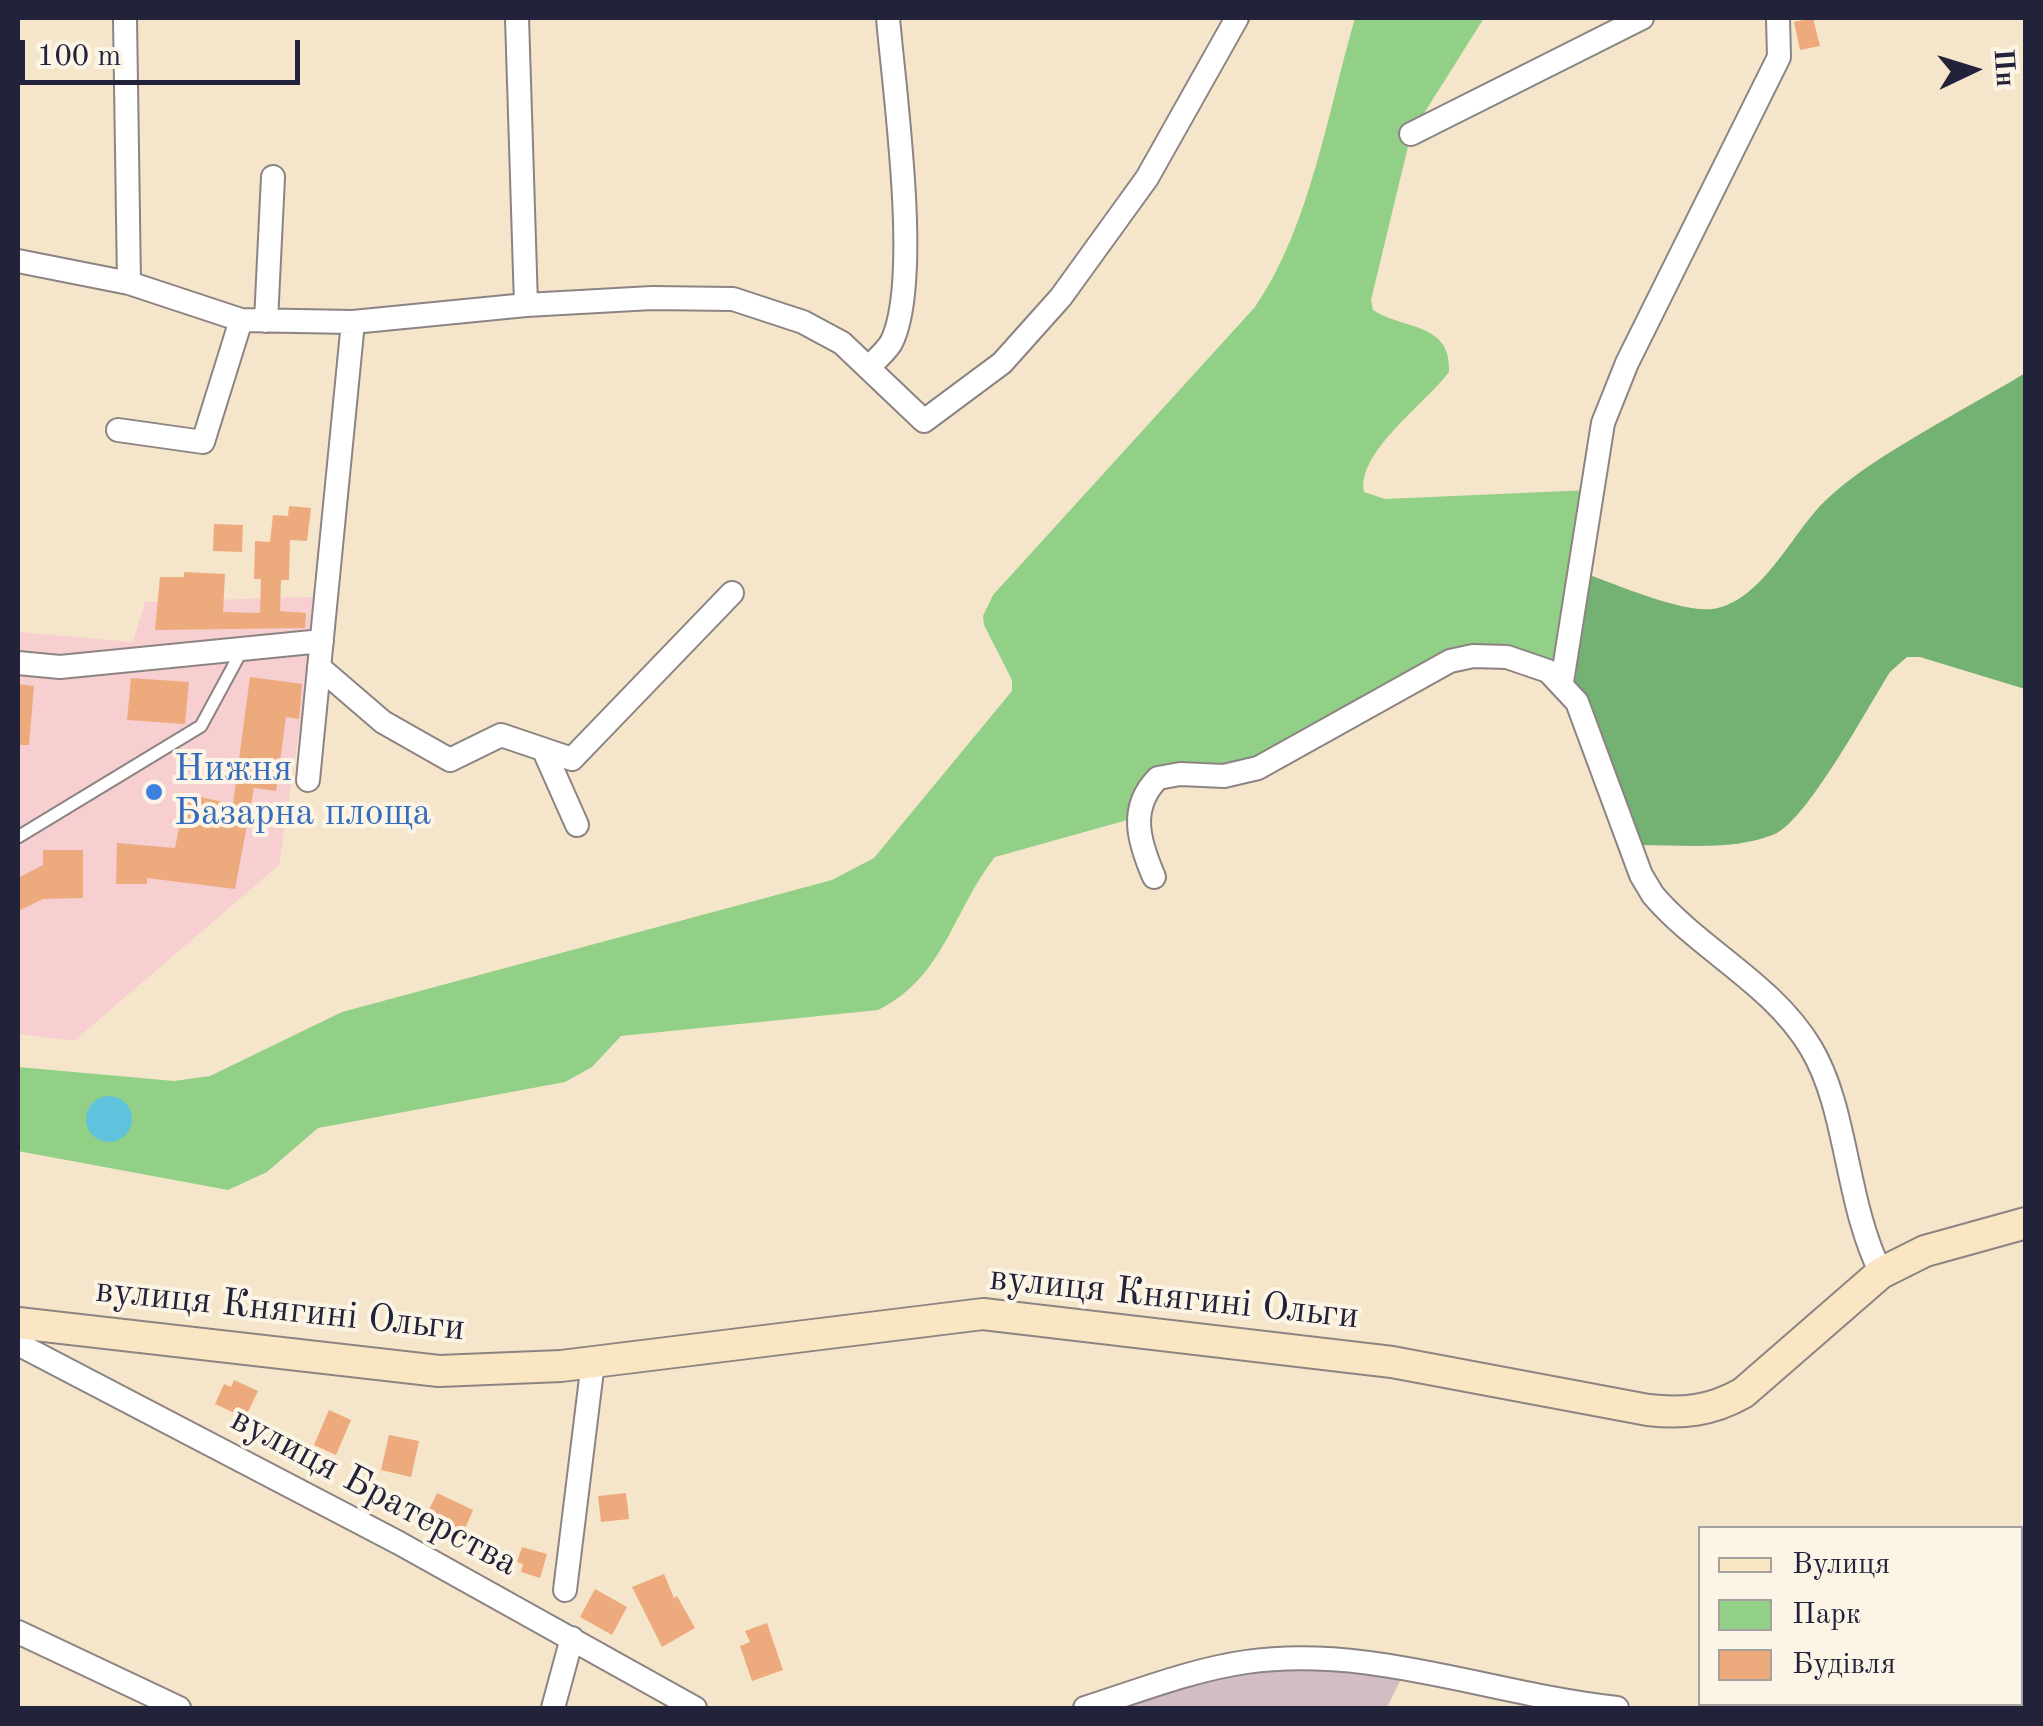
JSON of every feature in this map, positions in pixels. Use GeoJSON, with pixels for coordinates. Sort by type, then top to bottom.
{"type":"FeatureCollection","features":[{"type":"Feature","properties":{"kind":"street"},"geometry":{"type":"LineString","coordinates":[[126,18],[129,284]]}},
{"type":"Feature","properties":{"kind":"street"},"geometry":{"type":"LineString","coordinates":[[517,18],[526,305]]}},
{"type":"Feature","properties":{"kind":"street"},"geometry":{"type":"LineString","coordinates":[[870,366],[890,344],[902,301],[904,202],[888,18]]}},
{"type":"Feature","properties":{"kind":"street"},"geometry":{"type":"LineString","coordinates":[[18,261],[129,284],[241,320],[353,322],[526,305],[652,298],[732,299],[802,322],[870,366],[924,421],[1002,362],[1060,297],[1147,178],[1236,18]]}},
{"type":"Feature","properties":{"kind":"street"},"geometry":{"type":"LineString","coordinates":[[1411,134],[1642,18]]}},
{"type":"Feature","properties":{"kind":"street"},"geometry":{"type":"LineString","coordinates":[[1562,682],[1603,423],[1627,362],[1779,57],[1778,18]]}},
{"type":"Feature","properties":{"kind":"street"},"geometry":{"type":"LineString","coordinates":[[266,321],[273,177]]}},
{"type":"Feature","properties":{"kind":"street"},"geometry":{"type":"LineString","coordinates":[[118,430],[203,442],[241,320]]}},
{"type":"Feature","properties":{"kind":"street"},"geometry":{"type":"LineString","coordinates":[[308,780],[353,322]]}},
{"type":"Feature","properties":{"kind":"street"},"geometry":{"type":"LineString","coordinates":[[320,667],[384,722],[450,760],[501,735],[572,759],[732,593]]}},
{"type":"Feature","properties":{"kind":"street"},"geometry":{"type":"LineString","coordinates":[[18,663],[60,667],[322,641]]}},
{"type":"Feature","properties":{"kind":"street"},"geometry":{"type":"LineString","coordinates":[[1154,876],[1138,832],[1138,817],[1148,788],[1158,778],[1180,774],[1224,776],[1258,768],[1428,672],[1473,656],[1529,662],[1562,682],[1582,713],[1641,875],[1652,895],[1766,996],[1812,1049],[1833,1108],[1856,1214],[1881,1273]]}},
{"type":"Feature","properties":{"kind":"street"},"geometry":{"type":"LineString","coordinates":[[545,753],[577,825]]}},
{"type":"Feature","properties":{"kind":"street","name":"вулиця Княгині Ольги"},"geometry":{"type":"LineString","coordinates":[[18,1323],[438,1371],[593,1362],[984,1314],[1392,1362],[1648,1410],[1688,1412],[1718,1406],[1742,1393],[1881,1273],[1924,1251],[2026,1222]]}},
{"type":"Feature","properties":{"kind":"street","name":"вулиця Братерства"},"geometry":{"type":"LineString","coordinates":[[18,1344],[572,1638],[695,1708]]}},
{"type":"Feature","properties":{"kind":"street"},"geometry":{"type":"LineString","coordinates":[[565,1590],[593,1362]]}},
{"type":"Feature","properties":{"kind":"street"},"geometry":{"type":"LineString","coordinates":[[18,1632],[180,1708]]}},
{"type":"Feature","properties":{"kind":"street"},"geometry":{"type":"LineString","coordinates":[[552,1708],[572,1638]]}},
{"type":"Feature","properties":{"kind":"street"},"geometry":{"type":"LineString","coordinates":[[1084,1708],[1198,1671],[1274,1659],[1373,1664],[1506,1700],[1617,1708]]}},
{"type":"Feature","properties":{"kind":"lane"},"geometry":{"type":"LineString","coordinates":[[18,837],[201,726],[241,652]]}},
{"type":"Feature","properties":{"kind":"shaded area","name":"Нижня Базарна площа"},"geometry":{"type":"Polygon","coordinates":[[[313,597],[306,684],[279,865],[74,1041],[18,1034],[18,632],[133,642],[145,602],[313,597]]]}},
{"type":"Feature","properties":{"kind":"shaded area"},"geometry":{"type":"Polygon","coordinates":[[[1248,1661],[1406,1668],[1387,1708],[1107,1708],[1248,1661]]]}},
{"type":"Feature","properties":{"kind":"green space"},"geometry":{"type":"Polygon","coordinates":[[[1355,18],[1484,18],[1411,134],[1371,300],[1373,310],[1423,330],[1443,344],[1449,372],[1381,445],[1364,477],[1364,492],[1385,499],[1590,490],[1562,682],[1473,656],[1276,761],[1169,775],[1138,817],[995,857],[933,962],[900,996],[878,1010],[621,1036],[592,1067],[565,1082],[318,1128],[267,1172],[228,1190],[18,1151],[18,1067],[174,1081],[210,1076],[342,1012],[832,880],[874,858],[1012,691],[1012,680],[984,625],[983,616],[993,595],[1255,307],[1274,275],[1304,205],[1355,18]]]}},
{"type":"Feature","properties":{"kind":"green space"},"geometry":{"type":"Polygon","coordinates":[[[2025,373],[2025,689],[1920,657],[1907,657],[1890,672],[1803,808],[1775,834],[1723,845],[1630,845],[1562,682],[1578,571],[1687,607],[1718,608],[1735,601],[1764,577],[1813,514],[1844,484],[1893,450],[2025,373]]]}},
{"type":"Feature","properties":{"kind":"water"},"geometry":{"type":"Polygon","coordinates":[[[109,1096],[125,1103],[132,1119],[125,1135],[109,1142],[93,1135],[86,1119],[93,1103],[109,1096]]]}},
{"type":"Feature","properties":{"kind":"building"},"geometry":{"type":"Polygon","coordinates":[[[1813,18],[1820,46],[1800,50],[1794,22],[1813,18]]]}},
{"type":"Feature","properties":{"kind":"building"},"geometry":{"type":"Polygon","coordinates":[[[289,506],[311,508],[307,541],[290,540],[289,580],[281,580],[280,611],[306,613],[305,628],[155,630],[160,577],[184,577],[184,572],[225,574],[223,612],[260,613],[261,579],[254,579],[255,541],[270,542],[273,515],[288,516],[289,506]]]}},
{"type":"Feature","properties":{"kind":"building"},"geometry":{"type":"Polygon","coordinates":[[[214,524],[243,525],[242,552],[213,551],[214,524]]]}},
{"type":"Feature","properties":{"kind":"building"},"geometry":{"type":"Polygon","coordinates":[[[250,677],[302,684],[299,719],[286,717],[276,791],[254,788],[235,889],[147,878],[147,884],[116,884],[117,843],[175,848],[186,794],[233,804],[250,677]]]}},
{"type":"Feature","properties":{"kind":"building"},"geometry":{"type":"Polygon","coordinates":[[[131,678],[189,682],[185,724],[127,720],[131,678]]]}},
{"type":"Feature","properties":{"kind":"building"},"geometry":{"type":"Polygon","coordinates":[[[18,684],[34,686],[29,745],[18,745],[18,684]]]}},
{"type":"Feature","properties":{"kind":"building"},"geometry":{"type":"Polygon","coordinates":[[[43,850],[83,850],[83,898],[43,899],[18,911],[18,878],[43,865],[43,850]]]}},
{"type":"Feature","properties":{"kind":"building"},"geometry":{"type":"Polygon","coordinates":[[[234,1380],[258,1391],[245,1418],[215,1404],[224,1384],[231,1387],[234,1380]]]}},
{"type":"Feature","properties":{"kind":"building"},"geometry":{"type":"Polygon","coordinates":[[[329,1410],[351,1420],[336,1455],[314,1445],[329,1410]]]}},
{"type":"Feature","properties":{"kind":"building"},"geometry":{"type":"Polygon","coordinates":[[[389,1435],[419,1441],[411,1477],[381,1470],[389,1435]]]}},
{"type":"Feature","properties":{"kind":"building"},"geometry":{"type":"Polygon","coordinates":[[[437,1493],[473,1510],[464,1531],[452,1525],[447,1535],[433,1528],[436,1521],[426,1516],[437,1493]]]}},
{"type":"Feature","properties":{"kind":"building"},"geometry":{"type":"Polygon","coordinates":[[[626,1493],[629,1519],[601,1522],[598,1496],[626,1493]]]}},
{"type":"Feature","properties":{"kind":"building"},"geometry":{"type":"Polygon","coordinates":[[[522,1547],[547,1554],[540,1578],[521,1572],[523,1564],[517,1562],[522,1547]]]}},
{"type":"Feature","properties":{"kind":"building"},"geometry":{"type":"Polygon","coordinates":[[[664,1574],[674,1598],[677,1596],[695,1628],[662,1647],[632,1587],[664,1574]]]}},
{"type":"Feature","properties":{"kind":"building"},"geometry":{"type":"Polygon","coordinates":[[[595,1589],[627,1607],[612,1635],[580,1617],[595,1589]]]}},
{"type":"Feature","properties":{"kind":"building"},"geometry":{"type":"Polygon","coordinates":[[[767,1623],[783,1670],[752,1681],[740,1646],[750,1642],[745,1631],[767,1623]]]}},
{"type":"Feature","properties":{"kind":"place","name":"Нижня Базарна площа"},"geometry":{"type":"Point","coordinates":[154,792]}}]}
